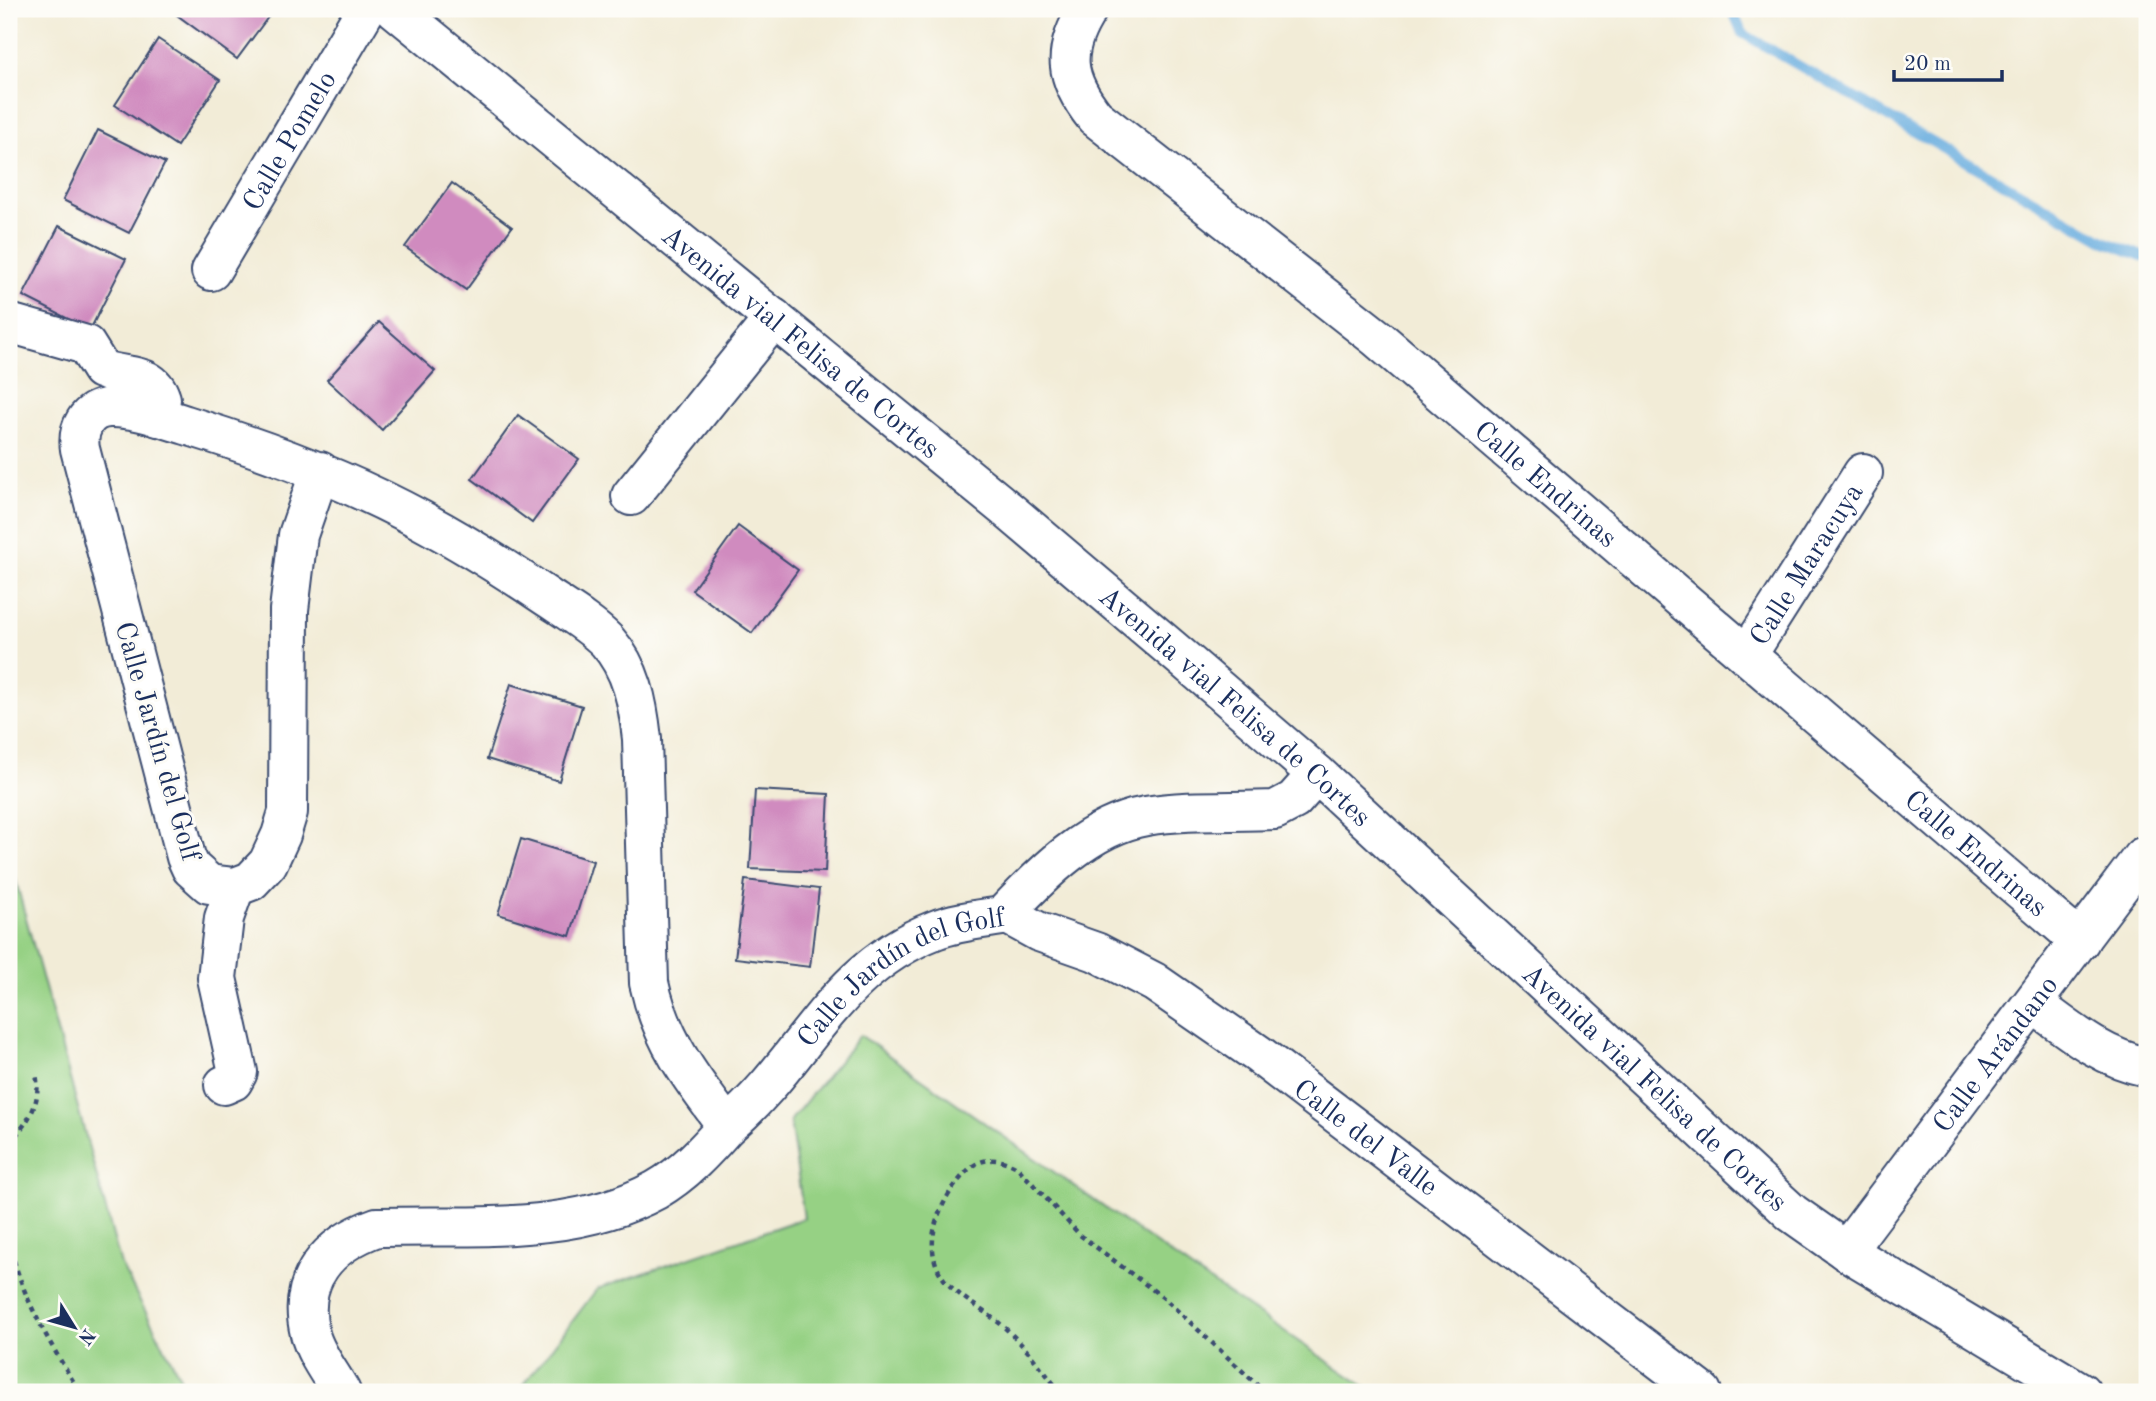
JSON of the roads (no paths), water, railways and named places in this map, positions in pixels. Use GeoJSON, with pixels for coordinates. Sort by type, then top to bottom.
{"type":"FeatureCollection","features":[{"type":"Feature","properties":{"kind":"street","name":"Calle Pomelo"},"geometry":{"type":"LineString","coordinates":[[211,271],[366,9]]}},
{"type":"Feature","properties":{"kind":"street","name":"Avenida vial Felisa de Cortes"},"geometry":{"type":"LineString","coordinates":[[395,9],[1020,520],[1317,774],[1792,1213],[1846,1251],[2081,1392]]}},
{"type":"Feature","properties":{"kind":"street","name":"Calle Endrinas"},"geometry":{"type":"LineString","coordinates":[[1088,9],[1073,32],[1069,51],[1072,83],[1096,117],[1377,338],[2080,941]]}},
{"type":"Feature","properties":{"kind":"street"},"geometry":{"type":"LineString","coordinates":[[631,496],[774,318]]}},
{"type":"Feature","properties":{"kind":"street"},"geometry":{"type":"LineString","coordinates":[[9,323],[86,345],[101,369],[144,378],[153,383],[161,399],[158,416]]}},
{"type":"Feature","properties":{"kind":"street","name":"Calle Jardín del Golf"},"geometry":{"type":"LineString","coordinates":[[320,471],[298,535],[289,610],[288,812],[268,863],[251,881],[235,887],[209,884],[199,877],[186,857],[78,440],[84,421],[100,409],[110,408],[158,416],[255,446],[320,471],[421,520],[523,581],[580,619],[607,641],[628,670],[638,704],[642,739],[648,957],[655,1009],[682,1068],[727,1126]]}},
{"type":"Feature","properties":{"kind":"street","name":"Calle Maracuya"},"geometry":{"type":"LineString","coordinates":[[1748,654],[1863,473]]}},
{"type":"Feature","properties":{"kind":"street","name":"Calle Jardín del Golf"},"geometry":{"type":"LineString","coordinates":[[341,1392],[310,1336],[307,1308],[312,1279],[327,1255],[350,1237],[377,1227],[562,1222],[635,1199],[665,1184],[699,1157],[727,1126],[751,1106],[815,1023],[849,985],[870,967],[936,929],[1008,915],[1005,913],[1059,860],[1114,826],[1145,816],[1275,810],[1294,800],[1317,774]]}},
{"type":"Feature","properties":{"kind":"street","name":"Calle Arándano"},"geometry":{"type":"LineString","coordinates":[[1846,1251],[2142,857]]}},
{"type":"Feature","properties":{"kind":"street"},"geometry":{"type":"LineString","coordinates":[[223,1085],[233,1081],[238,1072],[217,978],[224,918],[235,887]]}},
{"type":"Feature","properties":{"kind":"street","name":"Calle del Valle"},"geometry":{"type":"LineString","coordinates":[[1008,915],[1040,932],[1096,952],[1164,990],[1280,1071],[1702,1392]]}},
{"type":"Feature","properties":{"kind":"street"},"geometry":{"type":"LineString","coordinates":[[2034,1004],[2095,1049],[2128,1063],[2147,1067]]}},
{"type":"Feature","properties":{"kind":"waterway"},"geometry":{"type":"LineString","coordinates":[[1732,9],[1742,33],[2106,242],[2147,258]]}}]}
